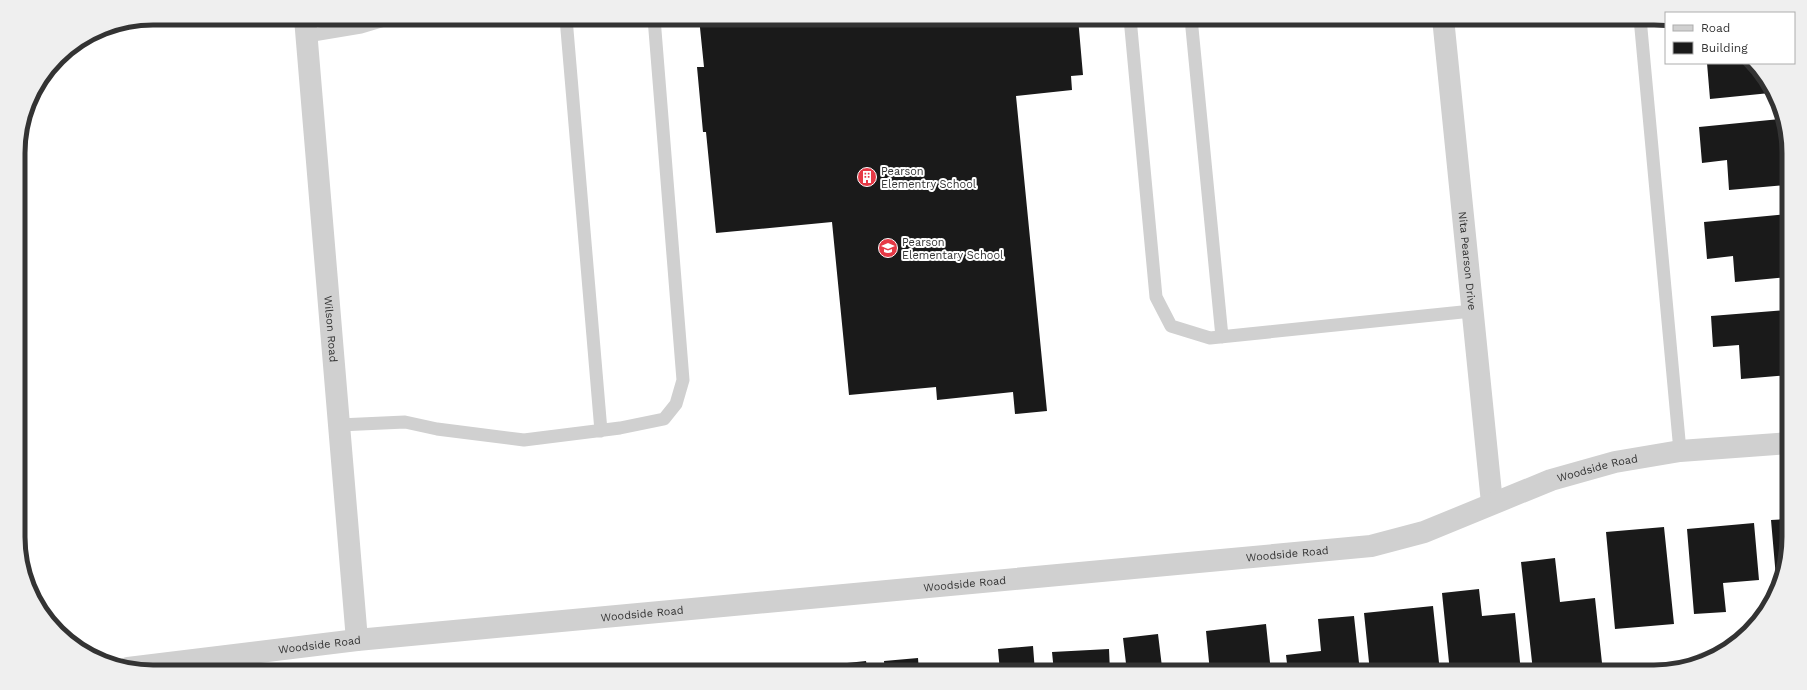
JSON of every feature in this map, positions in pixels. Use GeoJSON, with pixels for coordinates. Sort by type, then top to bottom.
{"type":"FeatureCollection","features":[{"type":"Feature","properties":{"kind":"street","name":"Nita Pearson Drive"},"geometry":{"type":"LineString","coordinates":[[1444,25],[1492,503]]}},
{"type":"Feature","properties":{"kind":"street","name":"Wilson Road"},"geometry":{"type":"LineString","coordinates":[[306,27],[357,640]]}},
{"type":"Feature","properties":{"kind":"street","name":"Woodside Road"},"geometry":{"type":"LineString","coordinates":[[153,665],[357,640],[1371,546],[1424,532],[1551,480],[1615,462],[1680,451],[1782,444]]}},
{"type":"Feature","properties":{"kind":"lane"},"geometry":{"type":"LineString","coordinates":[[306,27],[361,27],[368,25]]}},
{"type":"Feature","properties":{"kind":"lane"},"geometry":{"type":"LineString","coordinates":[[567,25],[601,431]]}},
{"type":"Feature","properties":{"kind":"lane"},"geometry":{"type":"LineString","coordinates":[[339,425],[405,422],[437,429],[524,440],[601,431],[664,419],[676,404],[683,380],[655,25]]}},
{"type":"Feature","properties":{"kind":"lane"},"geometry":{"type":"LineString","coordinates":[[1131,25],[1156,297],[1171,326],[1210,338],[1472,311]]}},
{"type":"Feature","properties":{"kind":"lane"},"geometry":{"type":"LineString","coordinates":[[1192,25],[1222,336]]}},
{"type":"Feature","properties":{"kind":"lane"},"geometry":{"type":"LineString","coordinates":[[1641,25],[1680,451]]}},
{"type":"Feature","properties":{"kind":"building","name":"Pearson Elementry School"},"geometry":{"type":"Polygon","coordinates":[[[700,25],[1079,25],[1083,75],[1071,76],[1072,90],[1016,96],[1047,411],[1015,414],[1013,392],[937,400],[936,387],[849,395],[832,222],[716,233],[706,132],[703,132],[697,67],[704,67],[700,25]]]}},
{"type":"Feature","properties":{"kind":"building"},"geometry":{"type":"Polygon","coordinates":[[[1707,64],[1747,64],[1756,75],[1767,93],[1710,99],[1707,64]]]}},
{"type":"Feature","properties":{"kind":"building"},"geometry":{"type":"Polygon","coordinates":[[[1778,119],[1781,136],[1782,185],[1729,190],[1727,160],[1702,163],[1699,127],[1778,119]]]}},
{"type":"Feature","properties":{"kind":"building"},"geometry":{"type":"Polygon","coordinates":[[[1782,215],[1782,278],[1735,282],[1733,256],[1707,259],[1704,222],[1782,215]]]}},
{"type":"Feature","properties":{"kind":"building"},"geometry":{"type":"Polygon","coordinates":[[[1782,310],[1782,376],[1741,379],[1739,345],[1713,347],[1711,316],[1782,310]]]}},
{"type":"Feature","properties":{"kind":"building"},"geometry":{"type":"Polygon","coordinates":[[[1782,519],[1781,554],[1776,575],[1771,520],[1782,519]]]}},
{"type":"Feature","properties":{"kind":"building"},"geometry":{"type":"Polygon","coordinates":[[[1754,523],[1759,580],[1723,583],[1726,612],[1694,614],[1687,529],[1754,523]]]}},
{"type":"Feature","properties":{"kind":"building"},"geometry":{"type":"Polygon","coordinates":[[[1664,527],[1674,624],[1615,629],[1606,532],[1664,527]]]}},
{"type":"Feature","properties":{"kind":"building"},"geometry":{"type":"Polygon","coordinates":[[[1555,558],[1560,602],[1595,598],[1602,663],[1585,665],[1532,665],[1521,562],[1555,558]]]}},
{"type":"Feature","properties":{"kind":"building"},"geometry":{"type":"Polygon","coordinates":[[[1479,589],[1482,616],[1515,613],[1520,665],[1449,665],[1442,593],[1479,589]]]}},
{"type":"Feature","properties":{"kind":"building"},"geometry":{"type":"Polygon","coordinates":[[[1433,606],[1439,665],[1369,665],[1364,613],[1433,606]]]}},
{"type":"Feature","properties":{"kind":"building"},"geometry":{"type":"Polygon","coordinates":[[[1354,616],[1359,665],[1287,665],[1286,655],[1321,651],[1318,619],[1354,616]]]}},
{"type":"Feature","properties":{"kind":"building"},"geometry":{"type":"Polygon","coordinates":[[[1266,624],[1270,665],[1209,665],[1206,631],[1266,624]]]}},
{"type":"Feature","properties":{"kind":"building"},"geometry":{"type":"Polygon","coordinates":[[[1158,634],[1162,665],[1126,665],[1123,638],[1158,634]]]}},
{"type":"Feature","properties":{"kind":"building"},"geometry":{"type":"Polygon","coordinates":[[[1033,646],[1034,665],[999,665],[998,649],[1033,646]]]}},
{"type":"Feature","properties":{"kind":"building"},"geometry":{"type":"Polygon","coordinates":[[[1109,649],[1110,665],[1053,665],[1052,652],[1109,649]]]}},
{"type":"Feature","properties":{"kind":"building"},"geometry":{"type":"Polygon","coordinates":[[[918,658],[918,665],[884,665],[884,661],[918,658]]]}},
{"type":"Feature","properties":{"kind":"building"},"geometry":{"type":"Polygon","coordinates":[[[866,661],[867,665],[828,665],[866,661]]]}},
{"type":"Feature","properties":{"kind":"building"},"geometry":{"type":"Polygon","coordinates":[[[1196,663],[1196,665],[1179,665],[1196,663]]]}},
{"type":"Feature","properties":{"kind":"place","name":"Pearson Elementry School"},"geometry":{"type":"Point","coordinates":[867,177]}},
{"type":"Feature","properties":{"kind":"place","name":"Pearson Elementary School"},"geometry":{"type":"Point","coordinates":[888,248]}}]}
